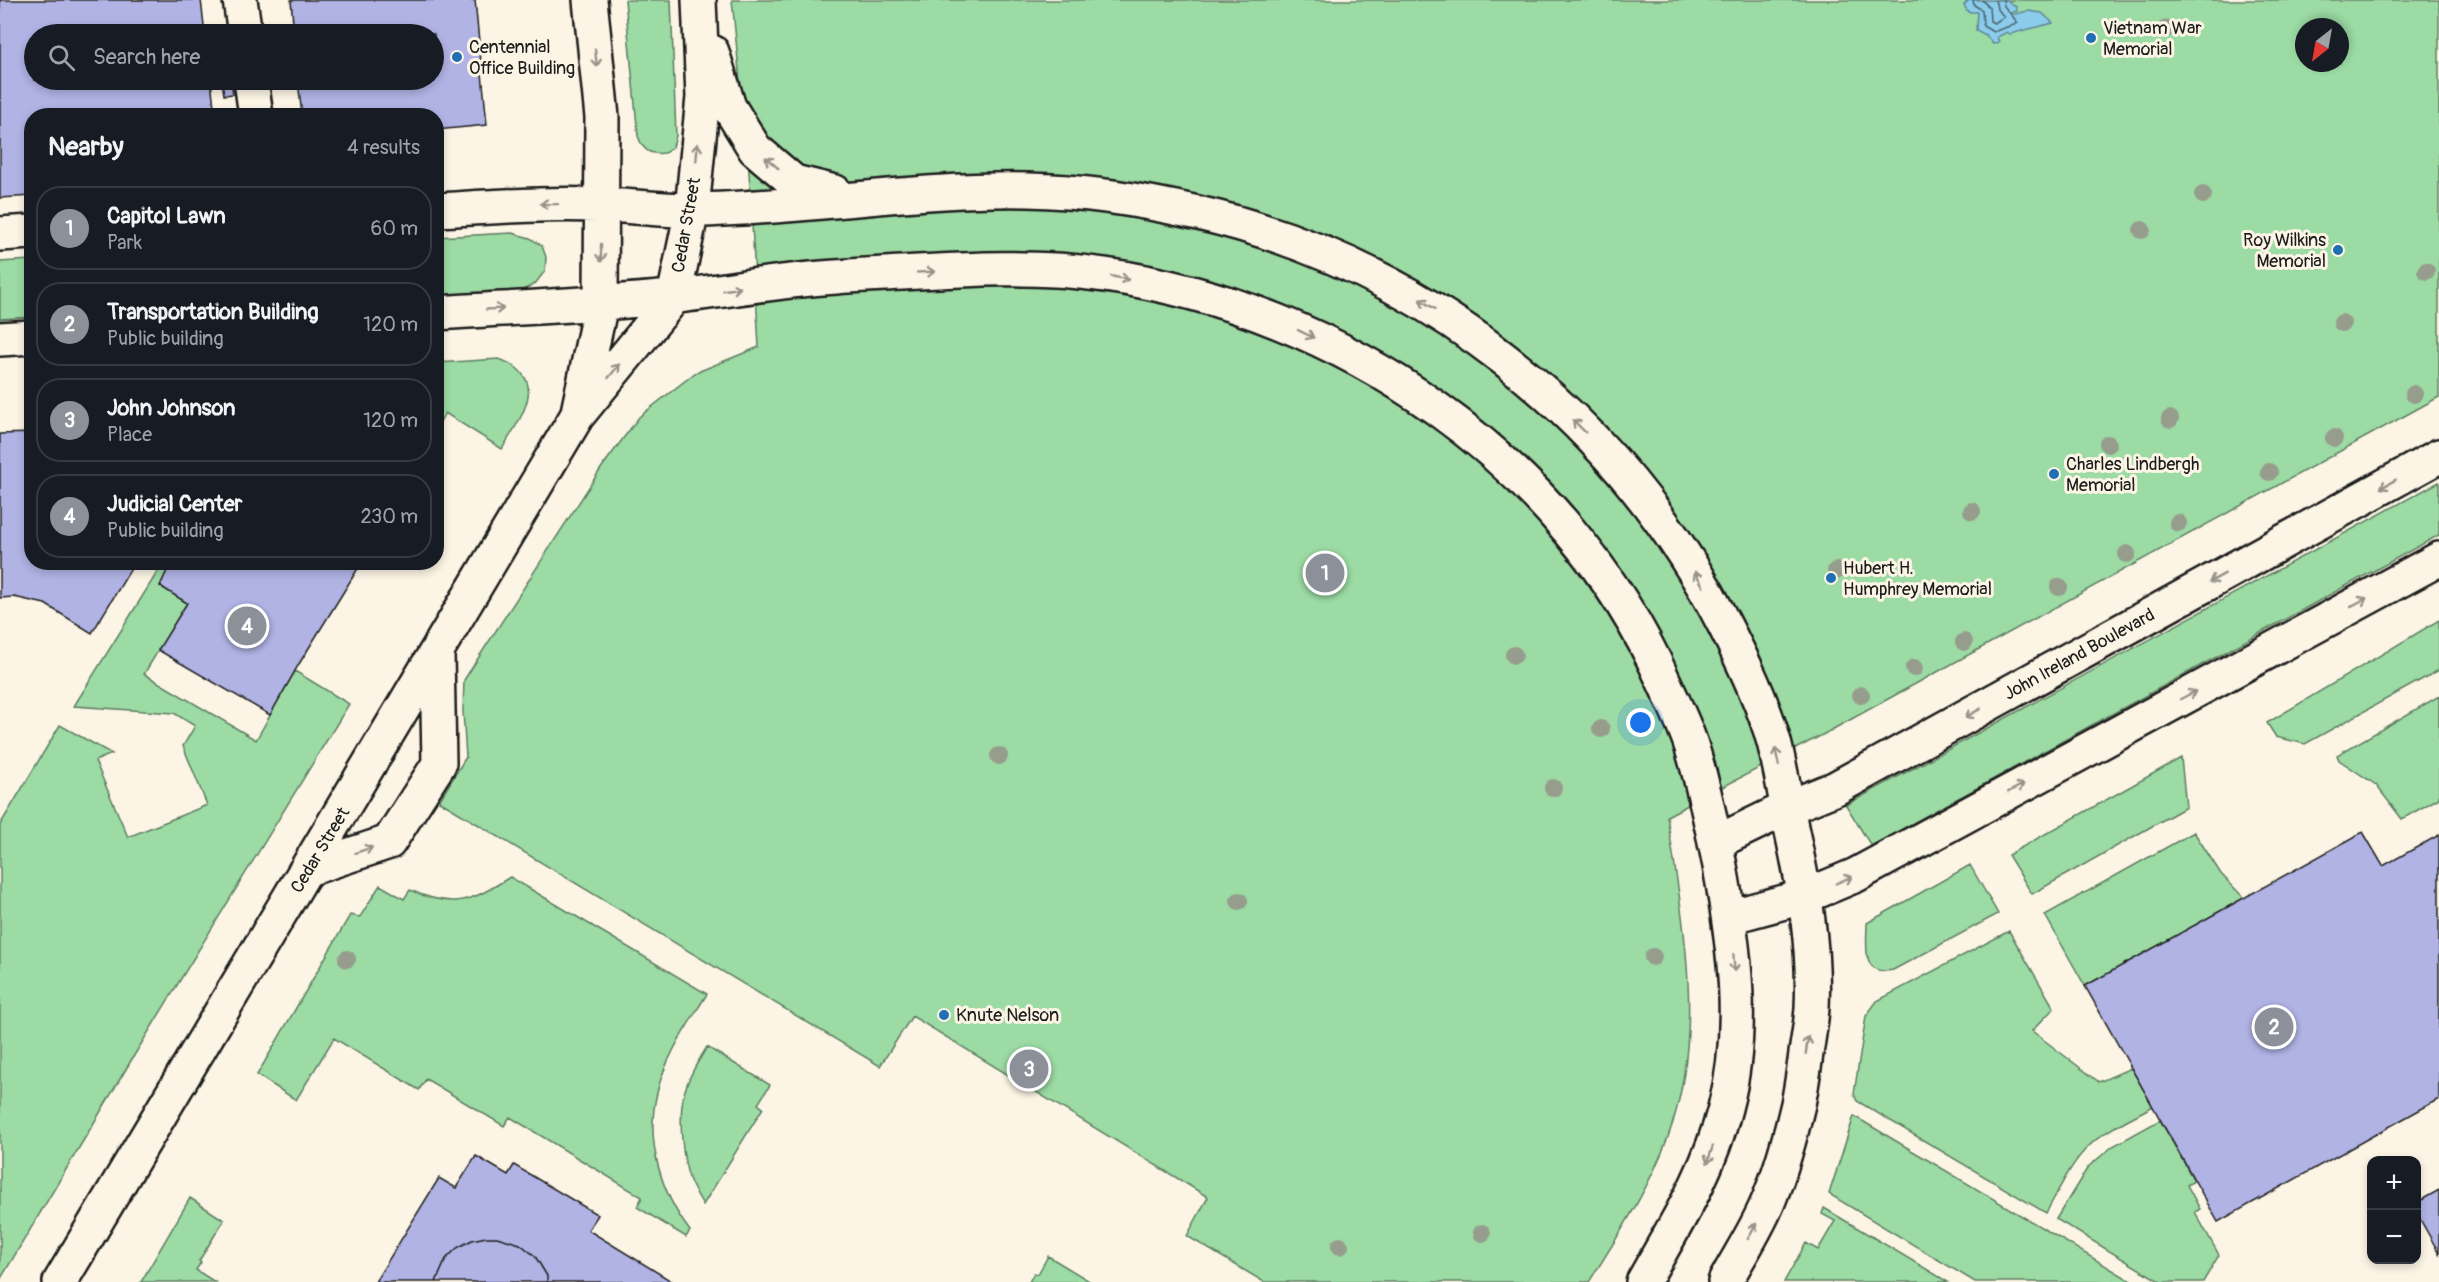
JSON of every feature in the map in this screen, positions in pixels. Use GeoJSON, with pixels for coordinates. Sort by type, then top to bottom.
{"type":"FeatureCollection","features":[{"type":"Feature","properties":{"kind":"street"},"geometry":{"type":"LineString","coordinates":[[240,0],[244,24]]}},
{"type":"Feature","properties":{"kind":"street","name":"Cedar Street"},"geometry":{"type":"LineString","coordinates":[[577,416],[601,304],[602,117],[590,0]]}},
{"type":"Feature","properties":{"kind":"street"},"geometry":{"type":"LineString","coordinates":[[700,9],[729,107],[755,149],[794,182],[863,198]]}},
{"type":"Feature","properties":{"kind":"street","name":"Cedar Street"},"geometry":{"type":"LineString","coordinates":[[60,1282],[577,416],[674,297],[692,210],[703,97],[700,9]]}},
{"type":"Feature","properties":{"kind":"street"},"geometry":{"type":"LineString","coordinates":[[252,90],[255,108]]}},
{"type":"Feature","properties":{"kind":"street"},"geometry":{"type":"LineString","coordinates":[[444,210],[539,204],[601,204],[692,210],[863,198],[1029,190],[1086,193],[1202,213],[1313,248],[1363,269],[1427,304],[1491,349],[1581,427],[1618,465],[1687,557],[1744,666],[1773,739],[1806,896],[1812,955],[1812,1012],[1799,1102],[1770,1199],[1725,1282]]}},
{"type":"Feature","properties":{"kind":"street"},"geometry":{"type":"LineString","coordinates":[[0,234],[24,232]]}},
{"type":"Feature","properties":{"kind":"street"},"geometry":{"type":"LineString","coordinates":[[444,313],[601,304],[811,279],[953,270],[1027,268],[1104,274],[1171,288],[1238,306],[1281,321],[1385,373],[1486,446],[1550,508],[1591,558],[1628,610],[1655,660],[1691,745],[1715,843],[1729,917],[1737,997],[1735,1042],[1726,1105],[1704,1174],[1643,1282]]}},
{"type":"Feature","properties":{"kind":"street"},"geometry":{"type":"LineString","coordinates":[[0,339],[24,338]]}},
{"type":"Feature","properties":{"kind":"street","name":"John Ireland Boulevard"},"geometry":{"type":"LineString","coordinates":[[1715,843],[1836,788],[2439,456]]}},
{"type":"Feature","properties":{"kind":"street"},"geometry":{"type":"LineString","coordinates":[[1729,917],[1806,896],[1856,875],[2439,559]]}},
{"type":"Feature","properties":{"kind":"street"},"geometry":{"type":"LineString","coordinates":[[308,868],[389,842],[439,764],[437,652]]}},
{"type":"Feature","properties":{"kind":"green space"},"geometry":{"type":"Polygon","coordinates":[[[625,0],[671,0],[676,136],[673,147],[665,153],[648,151],[638,136],[625,0]]]}},
{"type":"Feature","properties":{"kind":"green space"},"geometry":{"type":"Polygon","coordinates":[[[732,0],[2439,0],[2439,397],[1826,733],[1667,816],[1688,977],[1689,1017],[1680,1098],[1668,1137],[1652,1175],[1589,1282],[1264,1282],[1187,1236],[1208,1197],[912,1016],[880,1066],[439,801],[466,757],[463,711],[464,680],[602,467],[639,417],[695,373],[759,347],[749,172],[732,0]]]}},
{"type":"Feature","properties":{"kind":"green space"},"geometry":{"type":"Polygon","coordinates":[[[512,233],[530,238],[542,246],[546,257],[545,271],[535,284],[521,291],[444,295],[444,237],[512,233]]]}},
{"type":"Feature","properties":{"kind":"green space"},"geometry":{"type":"Polygon","coordinates":[[[24,260],[24,317],[0,319],[0,262],[24,260]]]}},
{"type":"Feature","properties":{"kind":"green space"},"geometry":{"type":"Polygon","coordinates":[[[499,359],[515,367],[524,377],[528,387],[528,399],[502,449],[445,413],[444,415],[444,363],[499,359]]]}},
{"type":"Feature","properties":{"kind":"green space"},"geometry":{"type":"Polygon","coordinates":[[[2439,482],[2439,535],[1871,846],[1846,805],[2439,482]]]}},
{"type":"Feature","properties":{"kind":"green space"},"geometry":{"type":"Polygon","coordinates":[[[159,570],[168,570],[160,586],[187,603],[144,674],[256,740],[295,671],[349,704],[0,1280],[0,825],[60,725],[112,754],[95,761],[128,837],[207,805],[183,746],[195,726],[174,713],[74,706],[159,570]]]}},
{"type":"Feature","properties":{"kind":"green space"},"geometry":{"type":"Polygon","coordinates":[[[2439,620],[2439,670],[2305,744],[2276,737],[2267,723],[2439,620]]]}},
{"type":"Feature","properties":{"kind":"green space"},"geometry":{"type":"Polygon","coordinates":[[[2439,696],[2439,798],[2402,819],[2376,785],[2339,760],[2337,755],[2439,696]]]}},
{"type":"Feature","properties":{"kind":"green space"},"geometry":{"type":"Polygon","coordinates":[[[2181,758],[2186,807],[2032,894],[2008,855],[2181,758]]]}},
{"type":"Feature","properties":{"kind":"green space"},"geometry":{"type":"Polygon","coordinates":[[[2194,832],[2221,874],[2244,898],[2085,986],[2045,915],[2194,832]]]}},
{"type":"Feature","properties":{"kind":"green space"},"geometry":{"type":"Polygon","coordinates":[[[1970,865],[1998,914],[1893,970],[1875,969],[1868,957],[1867,923],[1970,865]]]}},
{"type":"Feature","properties":{"kind":"green space"},"geometry":{"type":"Polygon","coordinates":[[[510,877],[707,994],[666,1067],[657,1093],[654,1111],[653,1129],[658,1166],[671,1200],[690,1231],[686,1237],[637,1207],[642,1197],[510,1117],[504,1126],[426,1079],[419,1090],[334,1038],[296,1100],[257,1075],[350,915],[360,917],[380,885],[404,899],[410,890],[439,900],[451,901],[473,897],[510,877]]]}},
{"type":"Feature","properties":{"kind":"green space"},"geometry":{"type":"Polygon","coordinates":[[[2009,931],[2054,1008],[2032,1031],[2099,1082],[2131,1068],[2153,1106],[2111,1129],[2082,1153],[2070,1169],[2046,1213],[1857,1101],[1854,1094],[1866,1016],[1877,1001],[2009,931]]]}},
{"type":"Feature","properties":{"kind":"green space"},"geometry":{"type":"Polygon","coordinates":[[[707,1047],[770,1085],[758,1104],[763,1108],[703,1205],[687,1172],[681,1117],[687,1084],[707,1047]]]}},
{"type":"Feature","properties":{"kind":"green space"},"geometry":{"type":"Polygon","coordinates":[[[1854,1116],[2133,1282],[1975,1282],[1829,1194],[1854,1116]]]}},
{"type":"Feature","properties":{"kind":"green space"},"geometry":{"type":"Polygon","coordinates":[[[2160,1120],[2194,1181],[2187,1185],[2200,1209],[2195,1212],[2219,1255],[2203,1282],[2161,1282],[2056,1219],[2088,1167],[2113,1146],[2160,1120]]]}},
{"type":"Feature","properties":{"kind":"green space"},"geometry":{"type":"Polygon","coordinates":[[[190,1198],[224,1220],[196,1270],[215,1282],[141,1282],[190,1198]]]}},
{"type":"Feature","properties":{"kind":"green space"},"geometry":{"type":"Polygon","coordinates":[[[1824,1208],[1948,1282],[1784,1282],[1806,1243],[1818,1250],[1835,1221],[1822,1214],[1824,1208]]]}},
{"type":"Feature","properties":{"kind":"green space"},"geometry":{"type":"Polygon","coordinates":[[[1048,1256],[1091,1282],[1029,1282],[1034,1273],[1038,1274],[1048,1256]]]}},
{"type":"Feature","properties":{"kind":"water"},"geometry":{"type":"Polygon","coordinates":[[[1969,0],[2007,0],[2016,7],[2017,11],[2010,13],[2011,15],[2028,11],[2042,13],[2053,23],[2010,34],[2007,32],[1997,37],[1999,42],[1993,44],[1986,35],[1976,30],[1977,12],[1968,12],[1964,5],[1969,0]]]}},
{"type":"Feature","properties":{"kind":"building"},"geometry":{"type":"Polygon","coordinates":[[[0,0],[201,0],[204,24],[24,24],[24,90],[212,90],[214,108],[24,108],[24,196],[0,198],[0,0]]]}},
{"type":"Feature","properties":{"kind":"building","name":"Centennial Office Building"},"geometry":{"type":"Polygon","coordinates":[[[291,0],[475,0],[487,125],[444,129],[444,108],[301,108],[299,90],[444,90],[444,24],[293,24],[291,0]]]}},
{"type":"Feature","properties":{"kind":"building"},"geometry":{"type":"Polygon","coordinates":[[[223,90],[232,90],[233,94],[224,95],[223,90]]]}},
{"type":"Feature","properties":{"kind":"building"},"geometry":{"type":"Polygon","coordinates":[[[24,433],[24,570],[130,570],[92,633],[45,604],[14,597],[0,598],[0,434],[24,433]]]}},
{"type":"Feature","properties":{"kind":"building"},"geometry":{"type":"Polygon","coordinates":[[[167,570],[357,570],[270,715],[158,650],[187,603],[160,586],[167,570]]]}},
{"type":"Feature","properties":{"kind":"building"},"geometry":{"type":"Polygon","coordinates":[[[2363,832],[2383,866],[2439,835],[2439,1099],[2218,1222],[2085,986],[2363,832]]]}},
{"type":"Feature","properties":{"kind":"building"},"geometry":{"type":"Polygon","coordinates":[[[476,1156],[508,1175],[514,1165],[598,1215],[588,1230],[673,1282],[375,1282],[439,1178],[456,1188],[476,1156]]]}},
{"type":"Feature","properties":{"kind":"building"},"geometry":{"type":"Polygon","coordinates":[[[2439,1190],[2439,1253],[2421,1221],[2421,1200],[2439,1190]]]}},
{"type":"Feature","properties":{"kind":"building"},"geometry":{"type":"Polygon","coordinates":[[[497,1237],[520,1244],[535,1256],[547,1276],[547,1282],[436,1282],[446,1259],[457,1248],[472,1240],[497,1237]]]}},
{"type":"Feature","properties":{"kind":"place","name":"Vietnam War Memorial"},"geometry":{"type":"Point","coordinates":[2091,38]}},
{"type":"Feature","properties":{"kind":"place","name":"Centennial Office Building"},"geometry":{"type":"Point","coordinates":[457,57]}},
{"type":"Feature","properties":{"kind":"place","name":"Roy Wilkins Memorial"},"geometry":{"type":"Point","coordinates":[2338,250]}},
{"type":"Feature","properties":{"kind":"place","name":"Charles Lindbergh Memorial"},"geometry":{"type":"Point","coordinates":[2054,474]}},
{"type":"Feature","properties":{"kind":"place","name":"Capitol Lawn"},"geometry":{"type":"Point","coordinates":[1325,573]}},
{"type":"Feature","properties":{"kind":"place","name":"Hubert H. Humphrey Memorial"},"geometry":{"type":"Point","coordinates":[1831,578]}},
{"type":"Feature","properties":{"kind":"place","name":"Judicial Center"},"geometry":{"type":"Point","coordinates":[247,626]}},
{"type":"Feature","properties":{"kind":"place","name":"Knute Nelson"},"geometry":{"type":"Point","coordinates":[944,1015]}},
{"type":"Feature","properties":{"kind":"place","name":"Transportation Building"},"geometry":{"type":"Point","coordinates":[2274,1027]}},
{"type":"Feature","properties":{"kind":"place","name":"John Johnson"},"geometry":{"type":"Point","coordinates":[1029,1069]}}]}
